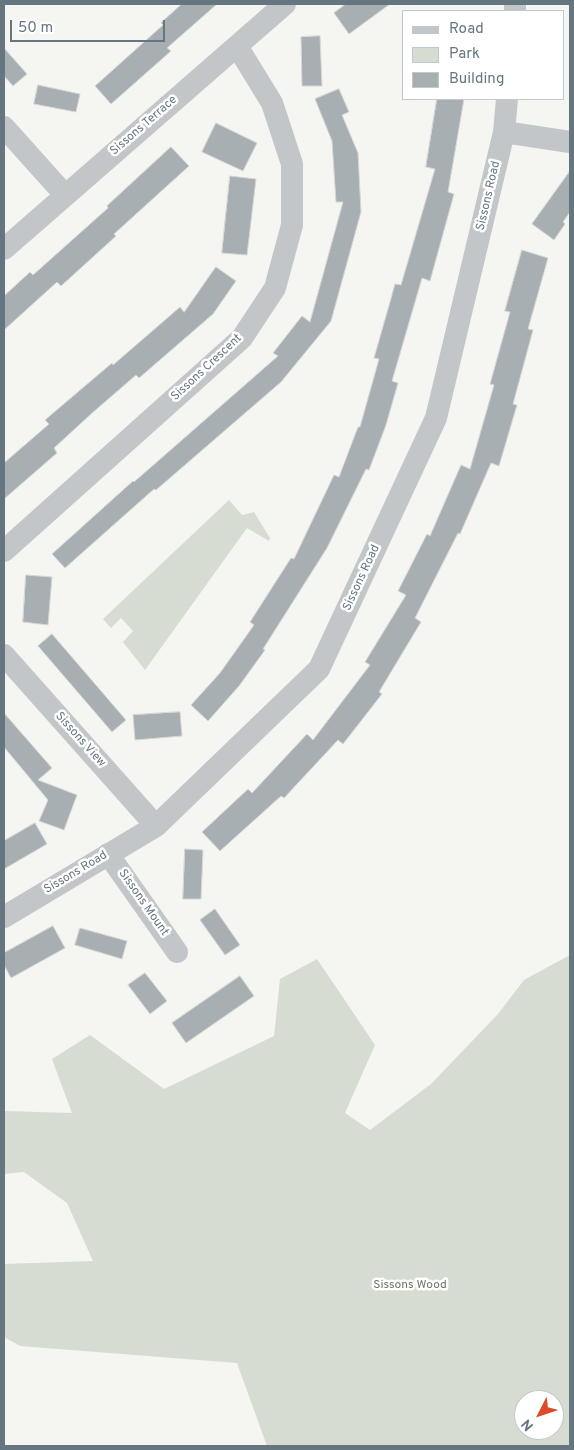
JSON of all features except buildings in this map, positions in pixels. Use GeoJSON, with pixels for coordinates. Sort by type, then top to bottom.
{"type":"FeatureCollection","features":[{"type":"Feature","properties":{"kind":"street","name":"Sissons Terrace"},"geometry":{"type":"LineString","coordinates":[[4,249],[285,4]]}},
{"type":"Feature","properties":{"kind":"street","name":"Sissons Crescent"},"geometry":{"type":"LineString","coordinates":[[4,551],[242,338],[275,288],[292,225],[292,164],[272,103],[237,46]]}},
{"type":"Feature","properties":{"kind":"street","name":"Sissons Road"},"geometry":{"type":"LineString","coordinates":[[4,917],[156,826],[319,669],[436,418],[504,132],[507,100]]}},
{"type":"Feature","properties":{"kind":"street"},"geometry":{"type":"LineString","coordinates":[[4,127],[66,194]]}},
{"type":"Feature","properties":{"kind":"street"},"geometry":{"type":"LineString","coordinates":[[504,132],[570,142]]}},
{"type":"Feature","properties":{"kind":"street","name":"Sissons View"},"geometry":{"type":"LineString","coordinates":[[4,655],[156,826]]}},
{"type":"Feature","properties":{"kind":"street","name":"Sissons Mount"},"geometry":{"type":"LineString","coordinates":[[108,854],[177,952]]}},
{"type":"Feature","properties":{"kind":"green space"},"geometry":{"type":"Polygon","coordinates":[[[229,500],[242,515],[254,512],[270,538],[269,541],[247,528],[145,670],[123,642],[133,631],[121,618],[111,628],[103,619],[229,500]]]}},
{"type":"Feature","properties":{"kind":"green space","name":"Sissons Wood"},"geometry":{"type":"Polygon","coordinates":[[[570,955],[570,1446],[267,1446],[237,1363],[20,1346],[4,1337],[4,1264],[93,1261],[67,1203],[24,1172],[4,1174],[4,1111],[72,1113],[52,1059],[90,1035],[164,1089],[274,1036],[280,979],[317,959],[375,1045],[345,1113],[370,1130],[431,1084],[498,1014],[524,980],[570,955]]]}}]}
